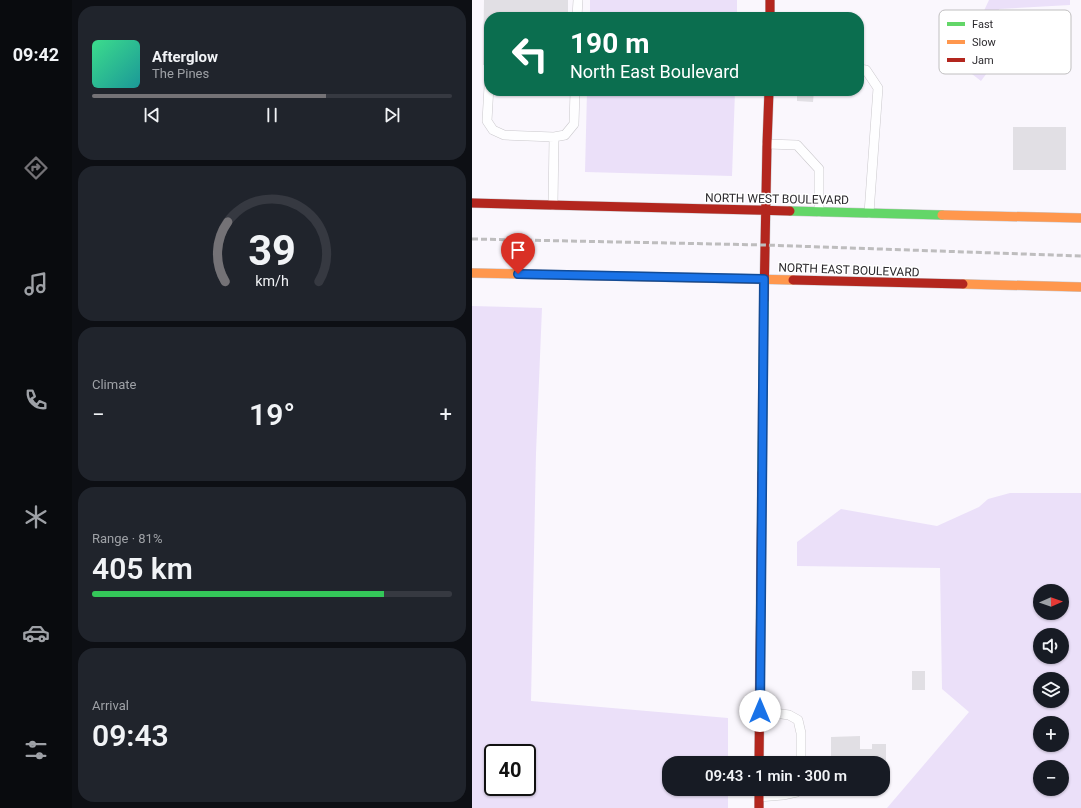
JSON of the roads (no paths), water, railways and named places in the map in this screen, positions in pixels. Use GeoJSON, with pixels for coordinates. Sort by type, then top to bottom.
{"type":"FeatureCollection","features":[{"type":"Feature","properties":{"kind":"main road"},"geometry":{"type":"LineString","coordinates":[[770,0],[770,12]]}},
{"type":"Feature","properties":{"kind":"main road"},"geometry":{"type":"LineString","coordinates":[[759,756],[764,279],[769,96]]}},
{"type":"Feature","properties":{"kind":"main road","name":"NORTH WEST BOULEVARD"},"geometry":{"type":"LineString","coordinates":[[472,203],[1081,218]]}},
{"type":"Feature","properties":{"kind":"main road","name":"NORTH EAST BOULEVARD"},"geometry":{"type":"LineString","coordinates":[[472,273],[1081,287]]}},
{"type":"Feature","properties":{"kind":"main road"},"geometry":{"type":"LineString","coordinates":[[759,796],[759,808]]}},
{"type":"Feature","properties":{"kind":"lane"},"geometry":{"type":"LineString","coordinates":[[577,12],[578,0]]}},
{"type":"Feature","properties":{"kind":"lane"},"geometry":{"type":"LineString","coordinates":[[864,70],[866,70],[878,88],[869,213]]}},
{"type":"Feature","properties":{"kind":"lane"},"geometry":{"type":"LineString","coordinates":[[488,96],[487,121],[492,130],[504,135],[554,137],[565,135],[574,124],[575,96]]}},
{"type":"Feature","properties":{"kind":"lane"},"geometry":{"type":"LineString","coordinates":[[553,205],[554,137]]}},
{"type":"Feature","properties":{"kind":"lane"},"geometry":{"type":"LineString","coordinates":[[767,144],[797,145],[819,169],[818,212]]}},
{"type":"Feature","properties":{"kind":"lane"},"geometry":{"type":"LineString","coordinates":[[760,711],[789,715],[798,720],[801,756]]}},
{"type":"Feature","properties":{"kind":"railway"},"geometry":{"type":"LineString","coordinates":[[472,239],[765,245],[1081,256]]}}]}
